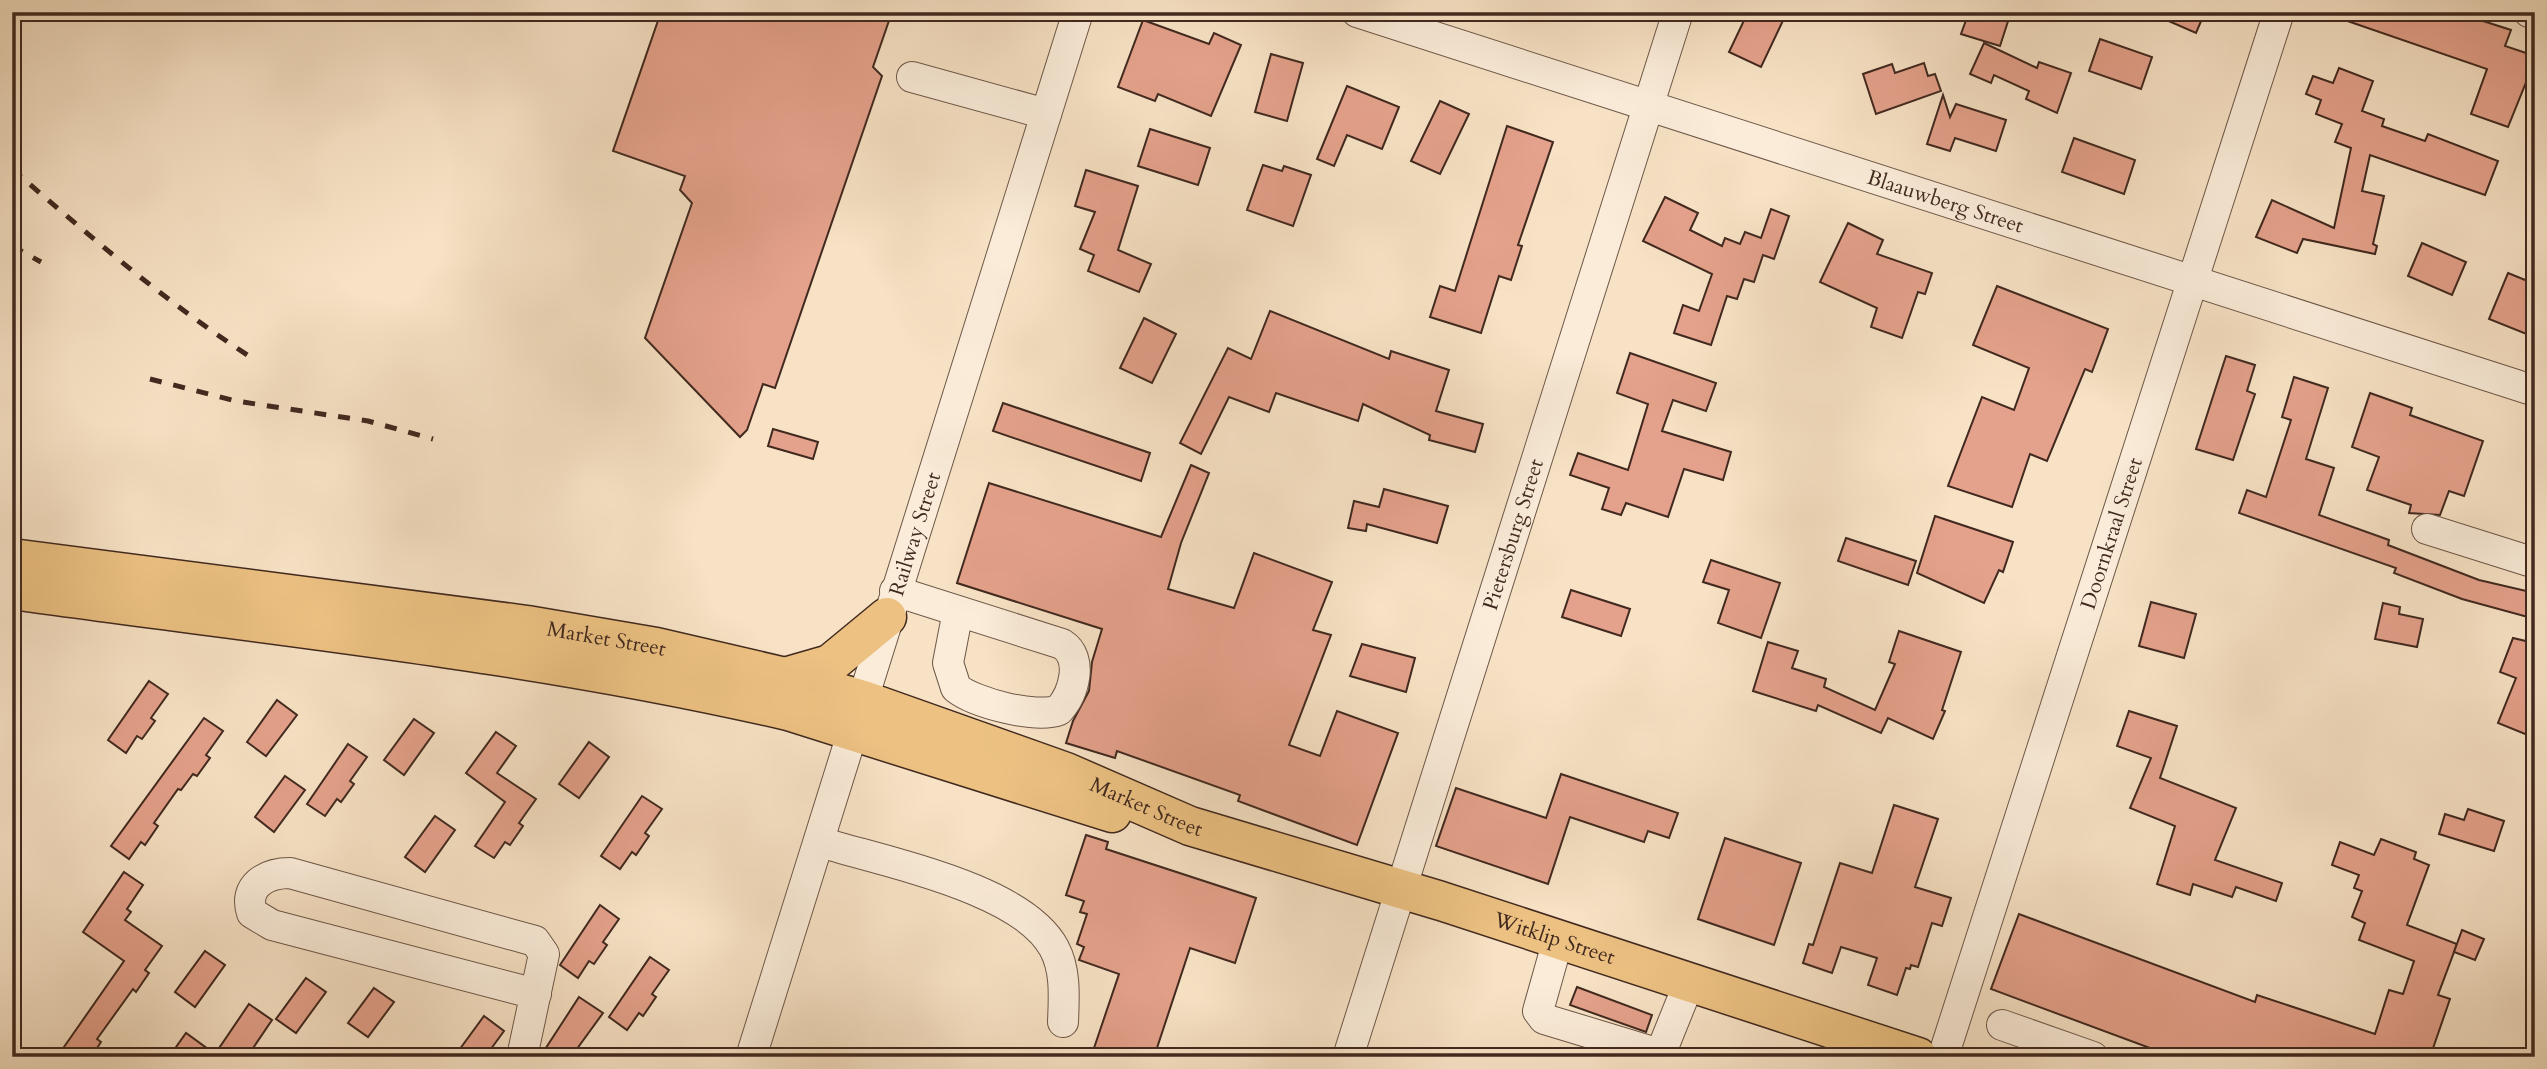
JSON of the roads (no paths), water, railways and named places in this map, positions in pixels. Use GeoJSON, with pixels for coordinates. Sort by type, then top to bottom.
{"type":"FeatureCollection","features":[{"type":"Feature","properties":{"kind":"main road","name":"Market Street"},"geometry":{"type":"LineString","coordinates":[[12,558],[527,625],[656,647],[785,677],[859,716],[1062,800],[1121,816],[1190,826]]}},
{"type":"Feature","properties":{"kind":"main road","name":"Market Street"},"geometry":{"type":"LineString","coordinates":[[12,590],[532,661],[663,683],[788,711],[859,716]]}},
{"type":"Feature","properties":{"kind":"main road"},"geometry":{"type":"LineString","coordinates":[[785,677],[830,664],[891,604]]}},
{"type":"Feature","properties":{"kind":"main road","name":"Witklip Street"},"geometry":{"type":"LineString","coordinates":[[1190,826],[1558,940],[1918,1057]]}},
{"type":"Feature","properties":{"kind":"street","name":"Railway Street"},"geometry":{"type":"LineString","coordinates":[[751,1057],[1078,12]]}},
{"type":"Feature","properties":{"kind":"street","name":"Blaauwberg Street"},"geometry":{"type":"LineString","coordinates":[[1357,12],[2535,391]]}},
{"type":"Feature","properties":{"kind":"street","name":"Pietersburg Street"},"geometry":{"type":"LineString","coordinates":[[1348,1057],[1678,12]]}},
{"type":"Feature","properties":{"kind":"street","name":"Doornkraal Street"},"geometry":{"type":"LineString","coordinates":[[1942,1057],[2279,12]]}},
{"type":"Feature","properties":{"kind":"street"},"geometry":{"type":"LineString","coordinates":[[2529,12],[2535,14]]}},
{"type":"Feature","properties":{"kind":"street"},"geometry":{"type":"LineString","coordinates":[[912,77],[1046,114]]}},
{"type":"Feature","properties":{"kind":"street"},"geometry":{"type":"LineString","coordinates":[[2427,528],[2535,563]]}},
{"type":"Feature","properties":{"kind":"street"},"geometry":{"type":"LineString","coordinates":[[891,604],[958,611]]}},
{"type":"Feature","properties":{"kind":"street"},"geometry":{"type":"LineString","coordinates":[[820,842],[992,895],[1026,916],[1054,948],[1062,969],[1063,1022]]}},
{"type":"Feature","properties":{"kind":"street"},"geometry":{"type":"LineString","coordinates":[[522,1057],[536,994],[544,954],[535,941],[289,873],[263,877],[255,886],[249,904],[252,913],[272,925],[536,994]]}},
{"type":"Feature","properties":{"kind":"street"},"geometry":{"type":"LineString","coordinates":[[1558,940],[1538,1011],[1544,1019],[1653,1052],[1662,1050],[1689,982]]}},
{"type":"Feature","properties":{"kind":"street"},"geometry":{"type":"LineString","coordinates":[[2002,1026],[2093,1057]]}},
{"type":"Feature","properties":{"kind":"railway"},"geometry":{"type":"LineString","coordinates":[[12,169],[158,291],[252,358]]}},
{"type":"Feature","properties":{"kind":"railway"},"geometry":{"type":"LineString","coordinates":[[12,246],[41,262]]}},
{"type":"Feature","properties":{"kind":"railway"},"geometry":{"type":"LineString","coordinates":[[150,379],[236,401],[368,421],[433,439]]}}]}
